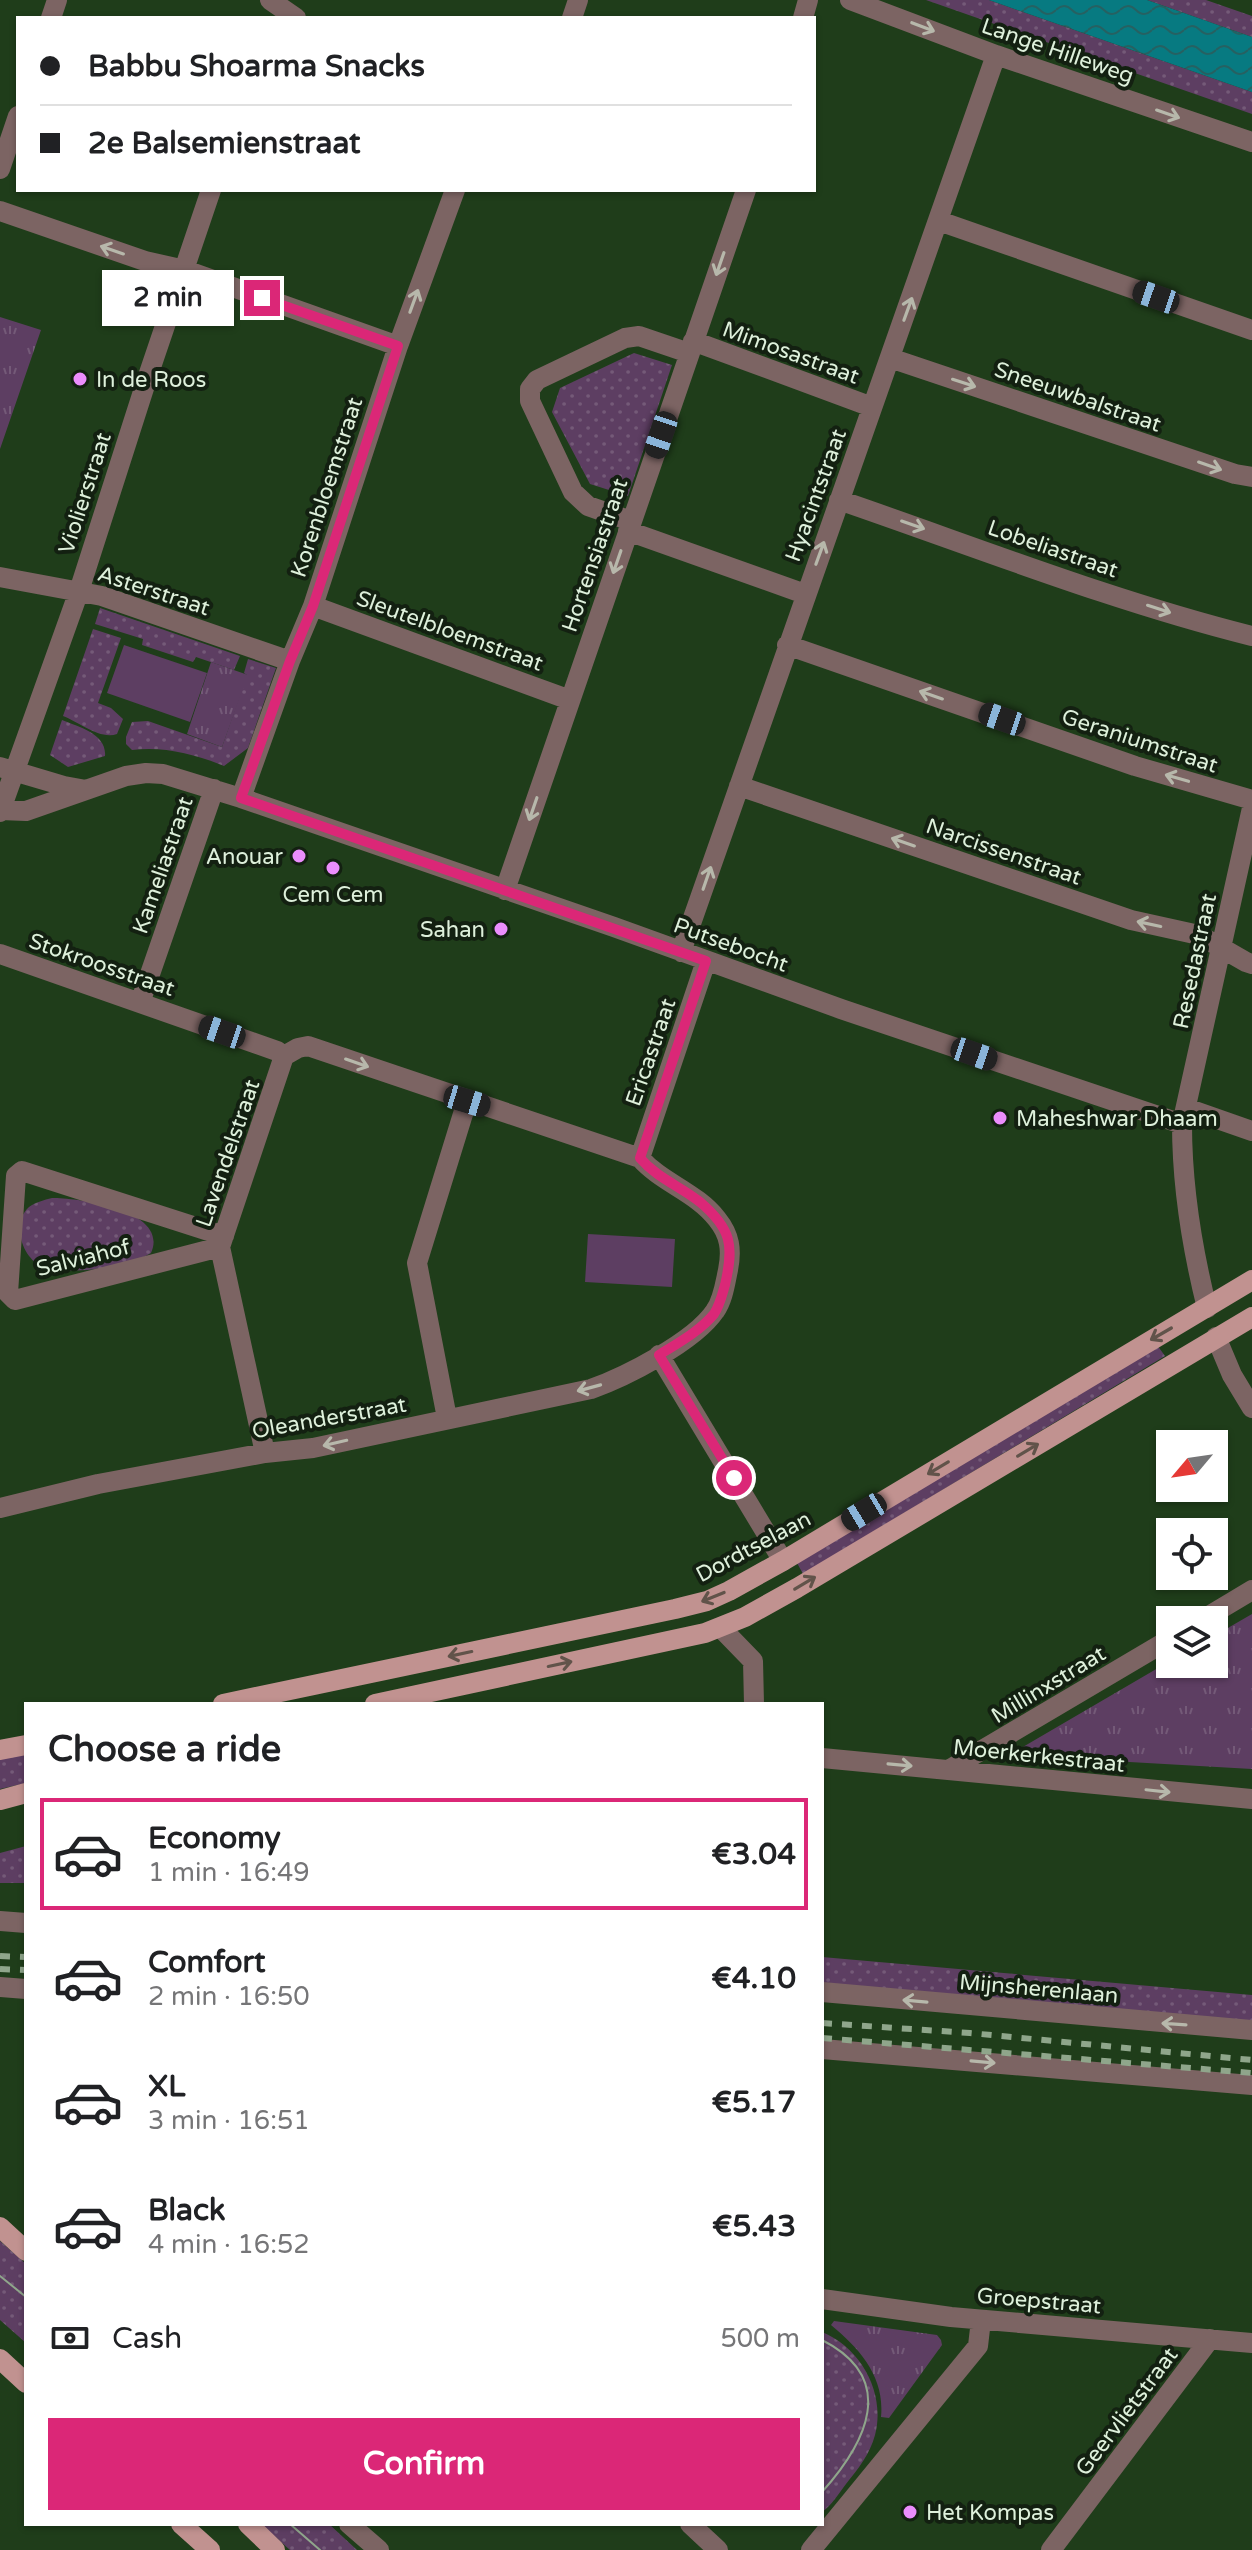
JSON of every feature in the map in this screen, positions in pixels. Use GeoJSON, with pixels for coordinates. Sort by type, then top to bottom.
{"type":"FeatureCollection","features":[{"type":"Feature","properties":{"kind":"main road","name":"Dordtselaan"},"geometry":{"type":"LineString","coordinates":[[233,1702],[707,1601],[783,1561],[1252,1280]]}},
{"type":"Feature","properties":{"kind":"main road"},"geometry":{"type":"LineString","coordinates":[[1207,1308],[1216,1337]]}},
{"type":"Feature","properties":{"kind":"main road"},"geometry":{"type":"LineString","coordinates":[[384,1702],[721,1628],[797,1588],[1252,1317]]}},
{"type":"Feature","properties":{"kind":"main road"},"geometry":{"type":"LineString","coordinates":[[0,1750],[24,1745]]}},
{"type":"Feature","properties":{"kind":"main road"},"geometry":{"type":"LineString","coordinates":[[0,1800],[24,1794]]}},
{"type":"Feature","properties":{"kind":"main road"},"geometry":{"type":"LineString","coordinates":[[0,2227],[24,2249]]}},
{"type":"Feature","properties":{"kind":"main road"},"geometry":{"type":"LineString","coordinates":[[0,2359],[24,2381]]}},
{"type":"Feature","properties":{"kind":"main road"},"geometry":{"type":"LineString","coordinates":[[183,2526],[210,2550]]}},
{"type":"Feature","properties":{"kind":"main road"},"geometry":{"type":"LineString","coordinates":[[250,2526],[275,2550]]}},
{"type":"Feature","properties":{"kind":"street","name":"Lange Hilleweg"},"geometry":{"type":"LineString","coordinates":[[850,0],[996,55],[1252,142]]}},
{"type":"Feature","properties":{"kind":"street"},"geometry":{"type":"LineString","coordinates":[[271,5],[292,16]]}},
{"type":"Feature","properties":{"kind":"street","name":"Hyacintstraat"},"geometry":{"type":"LineString","coordinates":[[681,952],[996,55]]}},
{"type":"Feature","properties":{"kind":"street"},"geometry":{"type":"LineString","coordinates":[[0,169],[16,122]]}},
{"type":"Feature","properties":{"kind":"street","name":"Violierstraat"},"geometry":{"type":"LineString","coordinates":[[0,811],[8,768],[79,591],[210,192]]}},
{"type":"Feature","properties":{"kind":"street","name":"Korenbloemstraat"},"geometry":{"type":"LineString","coordinates":[[241,798],[313,606],[398,346],[454,192]]}},
{"type":"Feature","properties":{"kind":"street","name":"Hortensiastraat"},"geometry":{"type":"LineString","coordinates":[[505,890],[745,192]]}},
{"type":"Feature","properties":{"kind":"street"},"geometry":{"type":"LineString","coordinates":[[0,211],[145,261],[185,270],[398,346]]}},
{"type":"Feature","properties":{"kind":"street"},"geometry":{"type":"LineString","coordinates":[[939,221],[1252,330]]}},
{"type":"Feature","properties":{"kind":"street","name":"Mimosastraat"},"geometry":{"type":"LineString","coordinates":[[629,526],[588,506],[573,492],[530,401],[530,389],[537,380],[625,338],[639,336],[691,347],[872,407]]}},
{"type":"Feature","properties":{"kind":"street","name":"Sneeuwbalstraat"},"geometry":{"type":"LineString","coordinates":[[890,358],[1235,474],[1252,477]]}},
{"type":"Feature","properties":{"kind":"street","name":"Lobeliastraat"},"geometry":{"type":"LineString","coordinates":[[839,500],[1099,589],[1252,636]]}},
{"type":"Feature","properties":{"kind":"street"},"geometry":{"type":"LineString","coordinates":[[629,526],[805,594]]}},
{"type":"Feature","properties":{"kind":"street","name":"Asterstraat"},"geometry":{"type":"LineString","coordinates":[[0,577],[102,596],[290,661]]}},
{"type":"Feature","properties":{"kind":"street","name":"Sleutelbloemstraat"},"geometry":{"type":"LineString","coordinates":[[313,606],[570,700]]}},
{"type":"Feature","properties":{"kind":"street","name":"Geraniumstraat"},"geometry":{"type":"LineString","coordinates":[[787,645],[1135,766],[1252,800]]}},
{"type":"Feature","properties":{"kind":"street"},"geometry":{"type":"LineString","coordinates":[[8,768],[86,790]]}},
{"type":"Feature","properties":{"kind":"street","name":"Putsebocht"},"geometry":{"type":"LineString","coordinates":[[0,811],[26,811],[126,776],[163,774],[241,798],[706,961],[1184,1116],[1252,1131]]}},
{"type":"Feature","properties":{"kind":"street","name":"Narcissenstraat"},"geometry":{"type":"LineString","coordinates":[[739,786],[1131,920],[1199,935],[1252,964]]}},
{"type":"Feature","properties":{"kind":"street","name":"Kameliastraat"},"geometry":{"type":"LineString","coordinates":[[140,1003],[214,789]]}},
{"type":"Feature","properties":{"kind":"street","name":"Resedastraat"},"geometry":{"type":"LineString","coordinates":[[1184,1116],[1252,808]]}},
{"type":"Feature","properties":{"kind":"street","name":"Stokroosstraat"},"geometry":{"type":"LineString","coordinates":[[0,954],[284,1056]]}},
{"type":"Feature","properties":{"kind":"street","name":"Ericastraat"},"geometry":{"type":"LineString","coordinates":[[640,1158],[706,961]]}},
{"type":"Feature","properties":{"kind":"street"},"geometry":{"type":"LineString","coordinates":[[284,1056],[308,1046],[640,1158]]}},
{"type":"Feature","properties":{"kind":"street","name":"Lavendelstraat"},"geometry":{"type":"LineString","coordinates":[[265,1453],[222,1242],[284,1056]]}},
{"type":"Feature","properties":{"kind":"street"},"geometry":{"type":"LineString","coordinates":[[447,1418],[417,1263],[467,1101]]}},
{"type":"Feature","properties":{"kind":"street"},"geometry":{"type":"LineString","coordinates":[[1184,1116],[1182,1156],[1196,1266],[1207,1308]]}},
{"type":"Feature","properties":{"kind":"street","name":"Oleanderstraat"},"geometry":{"type":"LineString","coordinates":[[0,1508],[98,1484],[265,1453],[313,1448],[591,1389],[615,1381],[699,1328],[713,1314],[722,1296],[731,1254],[729,1241],[715,1217],[686,1192],[651,1171],[640,1158]]}},
{"type":"Feature","properties":{"kind":"street","name":"Salviahof"},"geometry":{"type":"LineString","coordinates":[[22,1171],[222,1242],[15,1300],[8,1293],[16,1176],[22,1171]]}},
{"type":"Feature","properties":{"kind":"street"},"geometry":{"type":"LineString","coordinates":[[1216,1337],[1232,1375],[1252,1408]]}},
{"type":"Feature","properties":{"kind":"street"},"geometry":{"type":"LineString","coordinates":[[659,1355],[783,1561]]}},
{"type":"Feature","properties":{"kind":"street"},"geometry":{"type":"LineString","coordinates":[[1225,1606],[1252,1590]]}},
{"type":"Feature","properties":{"kind":"street"},"geometry":{"type":"LineString","coordinates":[[721,1628],[753,1661],[754,1702]]}},
{"type":"Feature","properties":{"kind":"street","name":"Millinxstraat"},"geometry":{"type":"LineString","coordinates":[[950,1769],[1156,1647]]}},
{"type":"Feature","properties":{"kind":"street","name":"Moerkerkestraat"},"geometry":{"type":"LineString","coordinates":[[824,1758],[1252,1799]]}},
{"type":"Feature","properties":{"kind":"street"},"geometry":{"type":"LineString","coordinates":[[0,1921],[24,1923]]}},
{"type":"Feature","properties":{"kind":"street"},"geometry":{"type":"LineString","coordinates":[[0,1987],[24,1989]]}},
{"type":"Feature","properties":{"kind":"street","name":"Mijnsherenlaan"},"geometry":{"type":"LineString","coordinates":[[824,1992],[1252,2030]]}},
{"type":"Feature","properties":{"kind":"street"},"geometry":{"type":"LineString","coordinates":[[824,2049],[1252,2085]]}},
{"type":"Feature","properties":{"kind":"street","name":"Groepstraat"},"geometry":{"type":"LineString","coordinates":[[824,2299],[981,2320],[1252,2343]]}},
{"type":"Feature","properties":{"kind":"street"},"geometry":{"type":"LineString","coordinates":[[811,2550],[978,2346],[981,2320]]}},
{"type":"Feature","properties":{"kind":"street","name":"Geervlietstraat"},"geometry":{"type":"LineString","coordinates":[[1051,2550],[1210,2339]]}},
{"type":"Feature","properties":{"kind":"street"},"geometry":{"type":"LineString","coordinates":[[351,2526],[379,2550]]}},
{"type":"Feature","properties":{"kind":"street"},"geometry":{"type":"LineString","coordinates":[[692,2526],[718,2550]]}},
{"type":"Feature","properties":{"kind":"green space"},"geometry":{"type":"Polygon","coordinates":[[[926,0],[989,0],[1252,92],[1252,114],[926,0]]]}},
{"type":"Feature","properties":{"kind":"green space"},"geometry":{"type":"Polygon","coordinates":[[[1147,0],[1206,0],[1252,16],[1252,37],[1147,0]]]}},
{"type":"Feature","properties":{"kind":"green space"},"geometry":{"type":"Polygon","coordinates":[[[0,317],[41,330],[0,449],[0,317]]]}},
{"type":"Feature","properties":{"kind":"green space"},"geometry":{"type":"Polygon","coordinates":[[[634,353],[672,365],[628,496],[590,484],[552,412],[560,388],[634,353]]]}},
{"type":"Feature","properties":{"kind":"green space"},"geometry":{"type":"Polygon","coordinates":[[[100,608],[240,656],[234,670],[196,657],[193,662],[142,645],[143,639],[95,624],[100,608]]]}},
{"type":"Feature","properties":{"kind":"green space"},"geometry":{"type":"Polygon","coordinates":[[[93,629],[121,638],[98,703],[111,708],[123,719],[117,734],[97,733],[63,716],[93,629]]]}},
{"type":"Feature","properties":{"kind":"green space"},"geometry":{"type":"Polygon","coordinates":[[[124,645],[207,673],[190,722],[107,693],[124,645]]]}},
{"type":"Feature","properties":{"kind":"green space"},"geometry":{"type":"Polygon","coordinates":[[[248,659],[276,668],[248,748],[224,766],[179,752],[132,750],[126,744],[132,722],[148,721],[222,747],[247,675],[244,673],[248,659]]]}},
{"type":"Feature","properties":{"kind":"green space"},"geometry":{"type":"Polygon","coordinates":[[[211,662],[248,675],[222,747],[187,734],[211,662]]]}},
{"type":"Feature","properties":{"kind":"green space"},"geometry":{"type":"Polygon","coordinates":[[[62,720],[97,737],[102,742],[105,756],[68,767],[50,755],[62,720]]]}},
{"type":"Feature","properties":{"kind":"green space"},"geometry":{"type":"Polygon","coordinates":[[[52,1198],[100,1204],[135,1217],[147,1226],[153,1238],[151,1253],[97,1269],[65,1271],[41,1266],[24,1248],[21,1222],[29,1207],[52,1198]]]}},
{"type":"Feature","properties":{"kind":"green space"},"geometry":{"type":"Polygon","coordinates":[[[588,1234],[675,1239],[672,1287],[585,1282],[588,1234]]]}},
{"type":"Feature","properties":{"kind":"green space"},"geometry":{"type":"Polygon","coordinates":[[[1157,1345],[1165,1356],[803,1574],[796,1561],[1157,1345]]]}},
{"type":"Feature","properties":{"kind":"green space"},"geometry":{"type":"Polygon","coordinates":[[[1252,1614],[1252,1769],[1009,1755],[1156,1669],[1156,1678],[1228,1678],[1228,1628],[1252,1614]]]}},
{"type":"Feature","properties":{"kind":"green space"},"geometry":{"type":"Polygon","coordinates":[[[24,1752],[24,1783],[0,1789],[0,1757],[24,1752]]]}},
{"type":"Feature","properties":{"kind":"green space"},"geometry":{"type":"Polygon","coordinates":[[[24,1847],[24,1883],[0,1883],[0,1853],[24,1847]]]}},
{"type":"Feature","properties":{"kind":"green space"},"geometry":{"type":"Polygon","coordinates":[[[824,1957],[1252,1995],[1252,2023],[824,1984],[824,1957]]]}},
{"type":"Feature","properties":{"kind":"green space"},"geometry":{"type":"Polygon","coordinates":[[[0,2241],[24,2262],[24,2341],[0,2320],[0,2241]]]}},
{"type":"Feature","properties":{"kind":"green space"},"geometry":{"type":"Polygon","coordinates":[[[834,2321],[937,2335],[941,2340],[942,2345],[889,2418],[881,2417],[875,2377],[861,2354],[831,2325],[834,2321]]]}},
{"type":"Feature","properties":{"kind":"green space"},"geometry":{"type":"Polygon","coordinates":[[[824,2333],[836,2339],[859,2361],[877,2403],[875,2435],[867,2455],[824,2510],[824,2333]]]}},
{"type":"Feature","properties":{"kind":"green space"},"geometry":{"type":"Polygon","coordinates":[[[263,2526],[331,2526],[357,2550],[290,2550],[263,2526]]]}},
{"type":"Feature","properties":{"kind":"water"},"geometry":{"type":"Polygon","coordinates":[[[989,0],[1147,0],[1252,37],[1252,92],[989,0]]]}},
{"type":"Feature","properties":{"kind":"tram line"},"geometry":{"type":"LineString","coordinates":[[0,2276],[24,2295]]}},
{"type":"Feature","properties":{"kind":"tram line"},"geometry":{"type":"LineString","coordinates":[[824,2341],[846,2356],[861,2373],[867,2392],[867,2412],[862,2433],[824,2490]]}},
{"type":"Feature","properties":{"kind":"tram line"},"geometry":{"type":"LineString","coordinates":[[292,2526],[320,2550]]}},
{"type":"Feature","properties":{"kind":"railway"},"geometry":{"type":"LineString","coordinates":[[0,1956],[24,1957]]}},
{"type":"Feature","properties":{"kind":"railway"},"geometry":{"type":"LineString","coordinates":[[0,1969],[24,1970]]}},
{"type":"Feature","properties":{"kind":"railway"},"geometry":{"type":"LineString","coordinates":[[824,2023],[970,2033],[1252,2060]]}},
{"type":"Feature","properties":{"kind":"railway"},"geometry":{"type":"LineString","coordinates":[[824,2038],[1252,2073]]}},
{"type":"Feature","properties":{"kind":"place","name":"In de Roos"},"geometry":{"type":"Point","coordinates":[80,379]}},
{"type":"Feature","properties":{"kind":"place","name":"Anouar"},"geometry":{"type":"Point","coordinates":[299,856]}},
{"type":"Feature","properties":{"kind":"place","name":"Cem Cem"},"geometry":{"type":"Point","coordinates":[333,868]}},
{"type":"Feature","properties":{"kind":"place","name":"Sahan"},"geometry":{"type":"Point","coordinates":[501,929]}},
{"type":"Feature","properties":{"kind":"place","name":"Maheshwar Dhaam"},"geometry":{"type":"Point","coordinates":[1000,1118]}},
{"type":"Feature","properties":{"kind":"place","name":"Het Kompas"},"geometry":{"type":"Point","coordinates":[910,2512]}},
{"type":"Feature","properties":{"kind":"route"},"geometry":{"type":"LineString","coordinates":[[262,298],[398,346],[313,606],[241,798],[706,961],[640,1158],[651,1171],[701,1203],[715,1217],[729,1241],[731,1254],[718,1306],[699,1328],[659,1355],[734,1478]]}}]}
